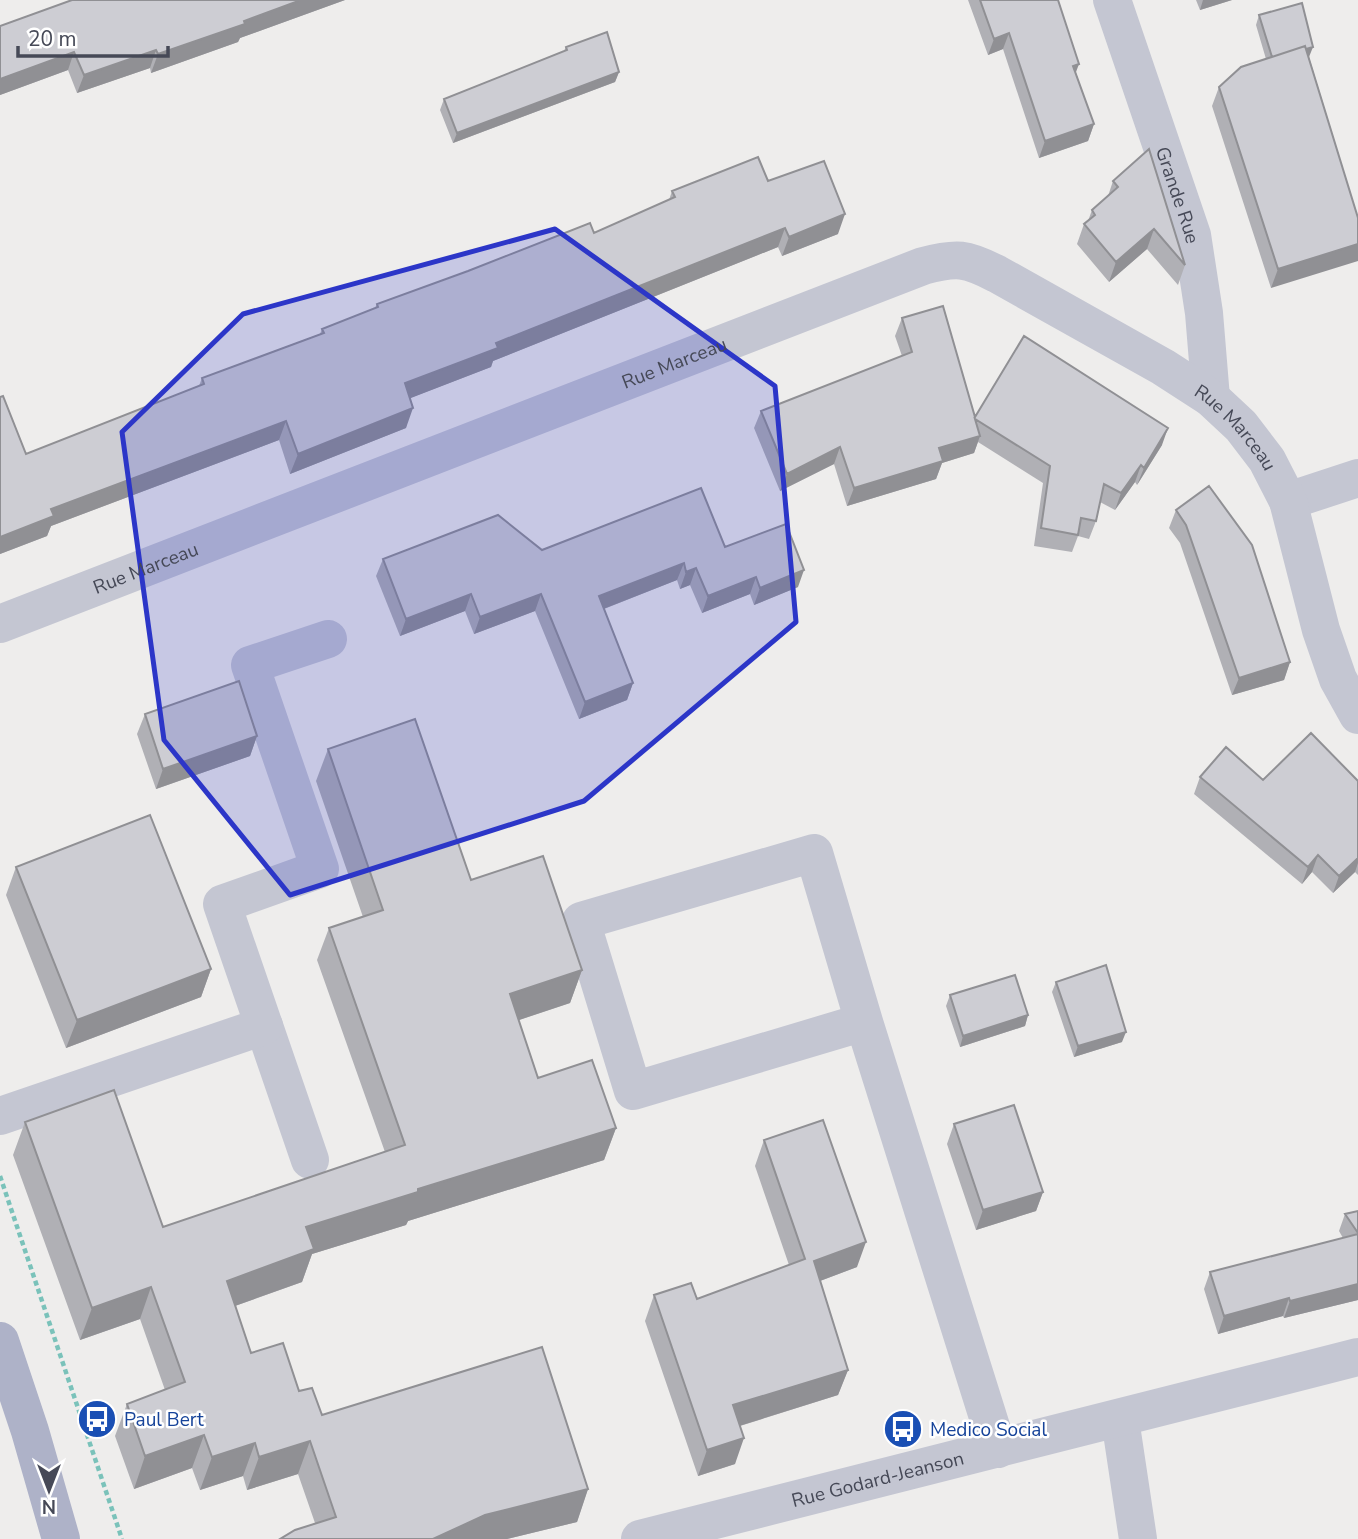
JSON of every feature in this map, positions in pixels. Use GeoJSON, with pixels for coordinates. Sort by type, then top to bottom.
{"type":"FeatureCollection","features":[{"type":"Feature","properties":{"kind":"main road"},"geometry":{"type":"LineString","coordinates":[[0,1341],[30,1431],[61,1539]]}},
{"type":"Feature","properties":{"kind":"street","name":"Grande Rue"},"geometry":{"type":"LineString","coordinates":[[1112,0],[1192,235],[1204,313],[1211,398]]}},
{"type":"Feature","properties":{"kind":"street","name":"Rue Marceau"},"geometry":{"type":"LineString","coordinates":[[0,624],[923,266],[947,260],[971,261],[997,274],[1163,367],[1211,398],[1241,426],[1267,460],[1288,501]]}},
{"type":"Feature","properties":{"kind":"street"},"geometry":{"type":"LineString","coordinates":[[1358,478],[1288,501],[1321,630],[1338,679],[1358,715]]}},
{"type":"Feature","properties":{"kind":"street"},"geometry":{"type":"LineString","coordinates":[[310,1160],[222,904],[320,869],[250,665],[328,639]]}},
{"type":"Feature","properties":{"kind":"street"},"geometry":{"type":"LineString","coordinates":[[864,1022],[632,1091],[582,921],[814,853],[998,1449]]}},
{"type":"Feature","properties":{"kind":"street"},"geometry":{"type":"LineString","coordinates":[[0,1116],[264,1026]]}},
{"type":"Feature","properties":{"kind":"street","name":"Rue Godard-Jeanson"},"geometry":{"type":"LineString","coordinates":[[640,1539],[1358,1357]]}},
{"type":"Feature","properties":{"kind":"street"},"geometry":{"type":"LineString","coordinates":[[1120,1419],[1138,1539]]}},
{"type":"Feature","properties":{"kind":"path"},"geometry":{"type":"LineString","coordinates":[[0,1176],[121,1539]]}},
{"type":"Feature","properties":{"kind":"highlighted area"},"geometry":{"type":"Polygon","coordinates":[[[555,229],[775,386],[796,622],[584,801],[290,895],[164,740],[122,432],[243,314],[555,229]]]}},
{"type":"Feature","properties":{"kind":"building"},"geometry":{"type":"Polygon","coordinates":[[[72,0],[301,0],[244,21],[245,24],[158,54],[156,50],[84,75],[74,52],[0,79],[0,26],[72,0]]]}},
{"type":"Feature","properties":{"kind":"building"},"geometry":{"type":"Polygon","coordinates":[[[980,0],[1058,0],[1079,64],[1073,66],[1094,124],[1045,141],[1009,33],[994,39],[980,0]]]}},
{"type":"Feature","properties":{"kind":"building"},"geometry":{"type":"Polygon","coordinates":[[[1302,3],[1313,47],[1306,49],[1305,46],[1272,57],[1259,15],[1302,3]]]}},
{"type":"Feature","properties":{"kind":"building"},"geometry":{"type":"Polygon","coordinates":[[[607,32],[619,72],[457,133],[444,99],[607,32]]]}},
{"type":"Feature","properties":{"kind":"building"},"geometry":{"type":"Polygon","coordinates":[[[1305,46],[1358,218],[1358,244],[1278,269],[1219,87],[1241,67],[1305,46]]]}},
{"type":"Feature","properties":{"kind":"building"},"geometry":{"type":"Polygon","coordinates":[[[1149,149],[1185,265],[1154,229],[1116,262],[1084,224],[1095,215],[1092,210],[1118,187],[1113,181],[1149,149]]]}},
{"type":"Feature","properties":{"kind":"building"},"geometry":{"type":"Polygon","coordinates":[[[758,157],[768,181],[824,161],[845,214],[789,237],[785,228],[496,343],[498,348],[405,383],[413,408],[298,454],[286,421],[51,509],[54,516],[0,537],[0,397],[3,396],[26,454],[204,384],[202,378],[324,333],[322,329],[378,307],[377,304],[590,223],[594,233],[675,197],[672,191],[758,157]]]}},
{"type":"Feature","properties":{"kind":"building"},"geometry":{"type":"Polygon","coordinates":[[[943,306],[975,417],[1024,336],[1168,428],[1144,468],[1141,465],[1121,493],[1104,484],[1096,521],[1081,518],[1078,535],[1041,528],[1050,466],[975,419],[980,436],[939,448],[943,461],[854,488],[840,447],[787,474],[761,411],[912,352],[902,318],[943,306]]]}},
{"type":"Feature","properties":{"kind":"building"},"geometry":{"type":"Polygon","coordinates":[[[1209,486],[1252,545],[1290,662],[1239,678],[1186,525],[1176,510],[1209,486]]]}},
{"type":"Feature","properties":{"kind":"building"},"geometry":{"type":"Polygon","coordinates":[[[701,488],[725,547],[786,524],[804,570],[760,588],[756,577],[708,596],[696,568],[686,572],[684,563],[599,596],[633,683],[585,702],[541,594],[480,617],[471,594],[406,619],[383,559],[498,515],[542,550],[701,488]]]}},
{"type":"Feature","properties":{"kind":"building"},"geometry":{"type":"Polygon","coordinates":[[[239,681],[257,736],[163,769],[145,714],[239,681]]]}},
{"type":"Feature","properties":{"kind":"building"},"geometry":{"type":"Polygon","coordinates":[[[415,719],[471,880],[543,856],[582,970],[510,994],[538,1078],[592,1060],[616,1128],[418,1189],[418,1192],[306,1227],[314,1249],[227,1281],[251,1353],[283,1343],[299,1391],[312,1388],[322,1415],[542,1347],[588,1489],[485,1515],[433,1539],[280,1539],[295,1530],[336,1517],[310,1441],[259,1457],[255,1443],[212,1457],[204,1435],[145,1456],[127,1404],[185,1382],[151,1287],[92,1308],[25,1122],[114,1090],[163,1227],[405,1145],[329,928],[383,910],[328,749],[415,719]]]}},
{"type":"Feature","properties":{"kind":"building"},"geometry":{"type":"Polygon","coordinates":[[[1311,733],[1358,781],[1358,858],[1339,876],[1318,855],[1308,867],[1200,777],[1226,747],[1263,780],[1311,733]]]}},
{"type":"Feature","properties":{"kind":"building"},"geometry":{"type":"Polygon","coordinates":[[[150,815],[211,969],[77,1020],[16,867],[150,815]]]}},
{"type":"Feature","properties":{"kind":"building"},"geometry":{"type":"Polygon","coordinates":[[[1106,965],[1126,1032],[1078,1046],[1056,982],[1106,965]]]}},
{"type":"Feature","properties":{"kind":"building"},"geometry":{"type":"Polygon","coordinates":[[[1015,975],[1028,1015],[963,1036],[950,995],[1015,975]]]}},
{"type":"Feature","properties":{"kind":"building"},"geometry":{"type":"Polygon","coordinates":[[[1014,1105],[1043,1192],[983,1210],[954,1124],[1014,1105]]]}},
{"type":"Feature","properties":{"kind":"building"},"geometry":{"type":"Polygon","coordinates":[[[823,1120],[866,1242],[814,1261],[848,1370],[733,1405],[744,1438],[707,1450],[654,1295],[691,1283],[697,1299],[805,1259],[764,1140],[823,1120]]]}},
{"type":"Feature","properties":{"kind":"building"},"geometry":{"type":"Polygon","coordinates":[[[1358,1211],[1358,1233],[1345,1214],[1358,1211]]]}},
{"type":"Feature","properties":{"kind":"building"},"geometry":{"type":"Polygon","coordinates":[[[1358,1234],[1358,1284],[1290,1301],[1289,1298],[1224,1316],[1210,1272],[1358,1234]]]}},
{"type":"Feature","properties":{"kind":"place","name":"Paul Bert"},"geometry":{"type":"Point","coordinates":[97,1419]}},
{"type":"Feature","properties":{"kind":"place","name":"Medico Social"},"geometry":{"type":"Point","coordinates":[903,1429]}}]}
